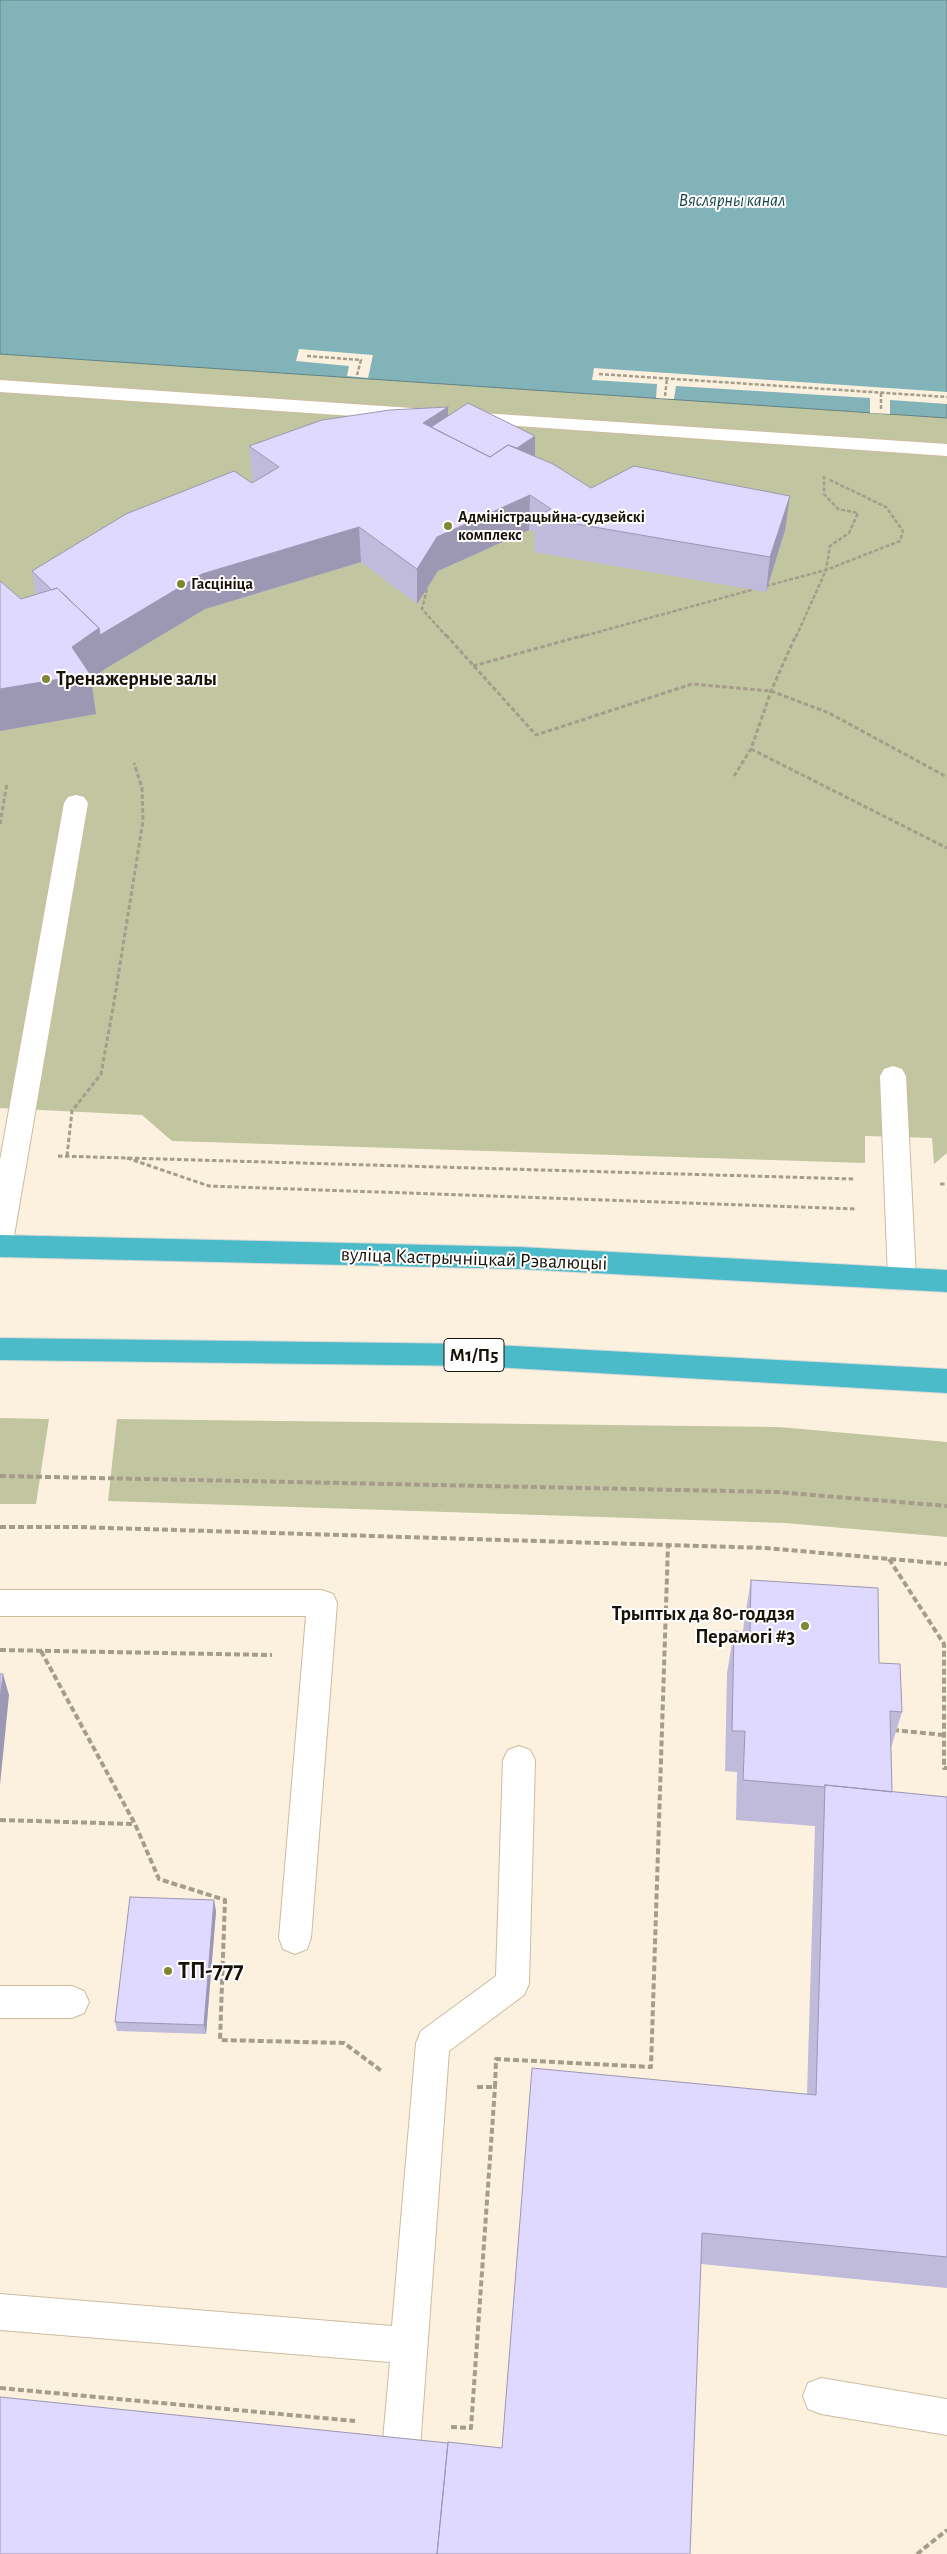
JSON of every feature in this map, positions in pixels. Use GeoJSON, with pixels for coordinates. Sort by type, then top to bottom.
{"type":"FeatureCollection","features":[{"type":"Feature","properties":{"kind":"highway","name":"вуліца Кастрычніцкай Рэвалюцыі"},"geometry":{"type":"LineString","coordinates":[[0,1246],[520,1258],[947,1282]]}},
{"type":"Feature","properties":{"kind":"highway","name":"М1/П5"},"geometry":{"type":"LineString","coordinates":[[0,1349],[476,1355],[947,1381]]}},
{"type":"Feature","properties":{"kind":"lane"},"geometry":{"type":"LineString","coordinates":[[0,386],[947,450]]}},
{"type":"Feature","properties":{"kind":"lane"},"geometry":{"type":"LineString","coordinates":[[0,1236],[76,803]]}},
{"type":"Feature","properties":{"kind":"lane"},"geometry":{"type":"LineString","coordinates":[[893,1076],[897,1211],[902,1278]]}},
{"type":"Feature","properties":{"kind":"lane"},"geometry":{"type":"LineString","coordinates":[[0,1603],[322,1603],[295,1938]]}},
{"type":"Feature","properties":{"kind":"lane"},"geometry":{"type":"LineString","coordinates":[[400,2462],[433,2043],[512,1984],[519,1760]]}},
{"type":"Feature","properties":{"kind":"lane"},"geometry":{"type":"LineString","coordinates":[[0,2002],[72,2002]]}},
{"type":"Feature","properties":{"kind":"lane"},"geometry":{"type":"LineString","coordinates":[[0,2312],[409,2345]]}},
{"type":"Feature","properties":{"kind":"lane"},"geometry":{"type":"LineString","coordinates":[[821,2396],[947,2417]]}},
{"type":"Feature","properties":{"kind":"path"},"geometry":{"type":"LineString","coordinates":[[307,356],[361,360],[357,379]]}},
{"type":"Feature","properties":{"kind":"path"},"geometry":{"type":"LineString","coordinates":[[600,374],[947,397]]}},
{"type":"Feature","properties":{"kind":"path"},"geometry":{"type":"LineString","coordinates":[[473,666],[826,570],[900,541],[903,531],[886,507],[824,477]]}},
{"type":"Feature","properties":{"kind":"path"},"geometry":{"type":"LineString","coordinates":[[734,776],[751,749],[771,691],[826,570],[830,546],[849,533],[858,513],[838,509]]}},
{"type":"Feature","properties":{"kind":"path"},"geometry":{"type":"LineString","coordinates":[[427,589],[422,609],[536,735],[692,684],[771,691],[830,713],[947,777]]}},
{"type":"Feature","properties":{"kind":"path"},"geometry":{"type":"LineString","coordinates":[[751,749],[947,848]]}},
{"type":"Feature","properties":{"kind":"path"},"geometry":{"type":"LineString","coordinates":[[67,1156],[72,1111],[101,1074],[113,1008],[143,821],[142,788],[134,763]]}},
{"type":"Feature","properties":{"kind":"path"},"geometry":{"type":"LineString","coordinates":[[0,824],[7,783]]}},
{"type":"Feature","properties":{"kind":"path"},"geometry":{"type":"LineString","coordinates":[[15,1155],[947,1184]]}},
{"type":"Feature","properties":{"kind":"path"},"geometry":{"type":"LineString","coordinates":[[122,1157],[209,1186],[897,1211]]}},
{"type":"Feature","properties":{"kind":"path"},"geometry":{"type":"LineString","coordinates":[[0,1476],[777,1492],[947,1506]]}},
{"type":"Feature","properties":{"kind":"path"},"geometry":{"type":"LineString","coordinates":[[0,1527],[766,1548],[947,1564]]}},
{"type":"Feature","properties":{"kind":"path"},"geometry":{"type":"LineString","coordinates":[[41,1651],[135,1824],[159,1879],[225,1900],[220,2040],[344,2043],[406,2088],[495,2087],[496,2059],[651,2067],[668,1545]]}},
{"type":"Feature","properties":{"kind":"path"},"geometry":{"type":"LineString","coordinates":[[889,1559],[944,1644],[944,1768],[947,1768]]}},
{"type":"Feature","properties":{"kind":"path"},"geometry":{"type":"LineString","coordinates":[[0,1650],[317,1656]]}},
{"type":"Feature","properties":{"kind":"path"},"geometry":{"type":"LineString","coordinates":[[890,1730],[944,1736]]}},
{"type":"Feature","properties":{"kind":"path"},"geometry":{"type":"LineString","coordinates":[[0,1820],[135,1824]]}},
{"type":"Feature","properties":{"kind":"path"},"geometry":{"type":"LineString","coordinates":[[917,2554],[947,2530]]}},
{"type":"Feature","properties":{"kind":"green space"},"geometry":{"type":"Polygon","coordinates":[[[0,0],[947,0],[947,1153],[934,1164],[932,1138],[865,1136],[865,1163],[172,1141],[142,1115],[0,1108],[0,0]]]}},
{"type":"Feature","properties":{"kind":"green space"},"geometry":{"type":"Polygon","coordinates":[[[0,1418],[49,1419],[36,1504],[0,1504],[0,1418]]]}},
{"type":"Feature","properties":{"kind":"green space"},"geometry":{"type":"Polygon","coordinates":[[[117,1419],[779,1427],[947,1442],[947,1537],[785,1523],[108,1501],[117,1419]]]}},
{"type":"Feature","properties":{"kind":"water","name":"Вяслярны канал"},"geometry":{"type":"Polygon","coordinates":[[[0,0],[947,0],[947,418],[0,354],[0,0]]]}},
{"type":"Feature","properties":{"kind":"pier"},"geometry":{"type":"Polygon","coordinates":[[[299,349],[373,355],[368,378],[347,376],[349,366],[296,361],[299,349]]]}},
{"type":"Feature","properties":{"kind":"pier"},"geometry":{"type":"Polygon","coordinates":[[[594,368],[947,392],[947,404],[890,400],[890,414],[870,413],[870,398],[676,386],[674,399],[656,398],[657,384],[592,380],[594,368]]]}},
{"type":"Feature","properties":{"kind":"building"},"geometry":{"type":"Polygon","coordinates":[[[468,403],[535,436],[517,448],[508,445],[490,457],[431,427],[468,403]]]}},
{"type":"Feature","properties":{"kind":"building"},"geometry":{"type":"Polygon","coordinates":[[[448,407],[423,423],[490,457],[508,445],[553,464],[591,488],[634,466],[790,496],[770,557],[535,517],[551,509],[530,495],[437,537],[417,569],[359,527],[202,574],[100,635],[99,628],[57,588],[52,590],[32,571],[126,514],[234,471],[252,483],[279,467],[249,446],[322,420],[390,410],[448,407]]]}},
{"type":"Feature","properties":{"kind":"building"},"geometry":{"type":"Polygon","coordinates":[[[0,581],[21,599],[57,588],[99,628],[72,647],[90,674],[0,689],[0,581]]]}},
{"type":"Feature","properties":{"kind":"building"},"geometry":{"type":"Polygon","coordinates":[[[751,1580],[878,1588],[879,1663],[900,1664],[902,1712],[890,1711],[892,1792],[825,1785],[825,1787],[743,1780],[745,1731],[732,1731],[734,1631],[750,1632],[751,1580]]]}},
{"type":"Feature","properties":{"kind":"building"},"geometry":{"type":"Polygon","coordinates":[[[0,1674],[3,1674],[0,1700],[0,1674]]]}},
{"type":"Feature","properties":{"kind":"building"},"geometry":{"type":"Polygon","coordinates":[[[825,1785],[947,1797],[947,2257],[702,2233],[690,2554],[437,2554],[448,2442],[502,2448],[532,2068],[816,2095],[825,1785]]]}},
{"type":"Feature","properties":{"kind":"building","name":"ТП-777"},"geometry":{"type":"Polygon","coordinates":[[[130,1897],[214,1900],[204,2025],[115,2022],[130,1897]]]}},
{"type":"Feature","properties":{"kind":"building"},"geometry":{"type":"Polygon","coordinates":[[[0,2397],[448,2443],[437,2554],[0,2554],[0,2397]]]}},
{"type":"Feature","properties":{"kind":"place","name":"Адміністрацыйна-судзейскі комплекс"},"geometry":{"type":"Point","coordinates":[448,526]}},
{"type":"Feature","properties":{"kind":"place","name":"Гасцініца"},"geometry":{"type":"Point","coordinates":[181,584]}},
{"type":"Feature","properties":{"kind":"place","name":"Тренажерные залы"},"geometry":{"type":"Point","coordinates":[46,679]}},
{"type":"Feature","properties":{"kind":"place","name":"Трыптых да 80-годдзя Перамогі #3"},"geometry":{"type":"Point","coordinates":[805,1626]}},
{"type":"Feature","properties":{"kind":"place","name":"ТП-777"},"geometry":{"type":"Point","coordinates":[168,1971]}}]}
